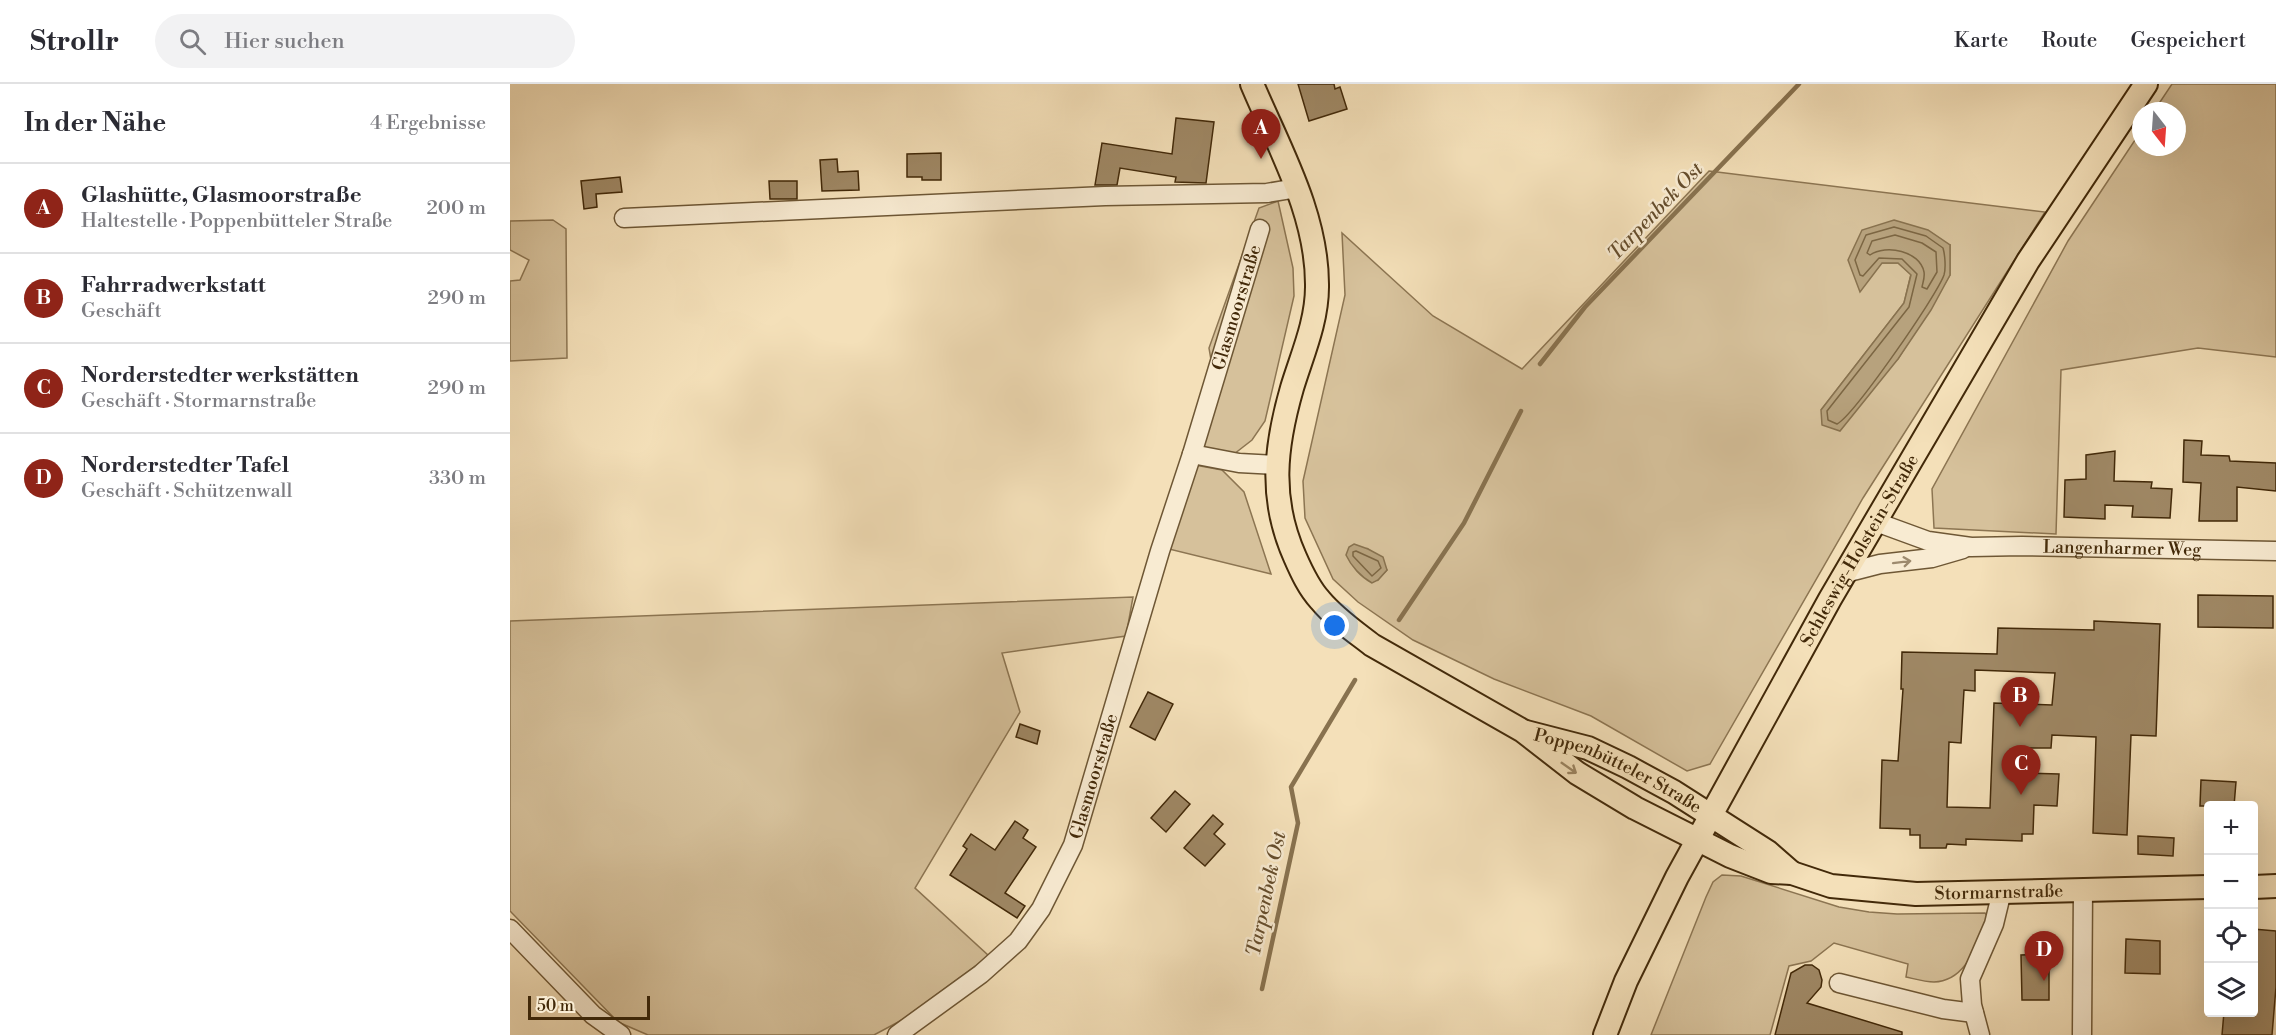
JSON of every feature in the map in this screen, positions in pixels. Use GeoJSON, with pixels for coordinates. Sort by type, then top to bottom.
{"type":"FeatureCollection","features":[{"type":"Feature","properties":{"kind":"main road","name":"Poppenbütteler Straße"},"geometry":{"type":"LineString","coordinates":[[1252,84],[1297,188],[1312,237],[1316,268],[1317,301],[1282,425],[1277,465],[1278,498],[1288,540],[1308,585],[1331,612],[1372,645],[1523,731],[1577,773],[1635,808],[1698,838]]}},
{"type":"Feature","properties":{"kind":"main road","name":"Schleswig-Holstein-Straße"},"geometry":{"type":"LineString","coordinates":[[1605,1035],[1635,962],[1698,838],[1845,573],[2028,261],[2146,84]]}},
{"type":"Feature","properties":{"kind":"main road","name":"Poppenbütteler Straße"},"geometry":{"type":"LineString","coordinates":[[1523,731],[1588,748],[1674,792],[1711,816]]}},
{"type":"Feature","properties":{"kind":"main road","name":"Stormarnstraße"},"geometry":{"type":"LineString","coordinates":[[1711,816],[1768,852],[1792,873]]}},
{"type":"Feature","properties":{"kind":"main road","name":"Stormarnstraße"},"geometry":{"type":"LineString","coordinates":[[1698,838],[1730,856],[1760,868],[1792,873],[1812,881],[1854,889],[1916,894],[2204,887]]}},
{"type":"Feature","properties":{"kind":"main road"},"geometry":{"type":"LineString","coordinates":[[2258,886],[2276,886]]}},
{"type":"Feature","properties":{"kind":"street"},"geometry":{"type":"LineString","coordinates":[[624,218],[1106,196],[1267,194],[1297,188]]}},
{"type":"Feature","properties":{"kind":"street","name":"Glasmoorstraße"},"geometry":{"type":"LineString","coordinates":[[897,1035],[981,975],[1018,941],[1041,909],[1073,845],[1160,551],[1260,229]]}},
{"type":"Feature","properties":{"kind":"street"},"geometry":{"type":"LineString","coordinates":[[1192,454],[1248,464],[1277,465]]}},
{"type":"Feature","properties":{"kind":"street","name":"Langenharmer Weg"},"geometry":{"type":"LineString","coordinates":[[1876,522],[1928,541],[1971,547],[2276,551]]}},
{"type":"Feature","properties":{"kind":"street","name":"Langenharmer Weg"},"geometry":{"type":"LineString","coordinates":[[1845,573],[1872,566],[1932,558],[1971,547]]}},
{"type":"Feature","properties":{"kind":"street"},"geometry":{"type":"LineString","coordinates":[[2082,1035],[2083,890]]}},
{"type":"Feature","properties":{"kind":"street"},"geometry":{"type":"LineString","coordinates":[[1980,1035],[1974,1013],[1970,979],[1994,924],[2002,891]]}},
{"type":"Feature","properties":{"kind":"street"},"geometry":{"type":"LineString","coordinates":[[510,929],[593,1015],[621,1035]]}},
{"type":"Feature","properties":{"kind":"street"},"geometry":{"type":"LineString","coordinates":[[1839,983],[1942,1009],[1974,1013]]}},
{"type":"Feature","properties":{"kind":"shaded area"},"geometry":{"type":"Polygon","coordinates":[[[2172,84],[2276,84],[2276,357],[2198,348],[2061,370],[2056,534],[1934,528],[1932,489],[2068,241],[2132,145],[2132,156],[2186,156],[2186,102],[2160,102],[2172,84]]]}},
{"type":"Feature","properties":{"kind":"shaded area"},"geometry":{"type":"Polygon","coordinates":[[[1709,171],[2045,212],[1863,498],[1710,764],[1687,771],[1591,716],[1494,679],[1413,640],[1358,602],[1333,579],[1305,518],[1303,481],[1345,295],[1342,233],[1433,316],[1522,369],[1709,171]],[[1950,245],[1881,263],[1898,263],[1911,274],[1904,303],[1821,410],[1898,359],[1950,275],[1950,245]],[[1368,549],[1378,580],[1387,570],[1368,549]]]}},
{"type":"Feature","properties":{"kind":"shaded area"},"geometry":{"type":"Polygon","coordinates":[[[1278,201],[1293,268],[1294,296],[1265,421],[1252,440],[1234,454],[1186,447],[1211,360],[1209,348],[1259,208],[1278,201]]]}},
{"type":"Feature","properties":{"kind":"shaded area"},"geometry":{"type":"Polygon","coordinates":[[[553,220],[566,229],[567,358],[510,361],[510,281],[520,280],[529,260],[510,250],[510,221],[553,220]]]}},
{"type":"Feature","properties":{"kind":"shaded area"},"geometry":{"type":"Polygon","coordinates":[[[1195,465],[1222,470],[1244,492],[1271,574],[1169,549],[1195,465]]]}},
{"type":"Feature","properties":{"kind":"shaded area"},"geometry":{"type":"Polygon","coordinates":[[[1133,597],[1126,636],[1002,653],[1020,712],[915,888],[989,956],[902,1020],[874,1035],[648,1035],[618,1022],[510,911],[510,621],[1133,597]]]}},
{"type":"Feature","properties":{"kind":"shaded area"},"geometry":{"type":"Polygon","coordinates":[[[1722,875],[1741,876],[1839,907],[1869,912],[1985,913],[1989,918],[1975,949],[1963,968],[1945,980],[1931,982],[1906,977],[1908,964],[1834,943],[1811,961],[1789,966],[1770,1035],[1651,1035],[1706,897],[1713,882],[1722,875]]]}},
{"type":"Feature","properties":{"kind":"water"},"geometry":{"type":"Polygon","coordinates":[[[1894,220],[1928,230],[1950,245],[1950,275],[1931,310],[1898,359],[1840,431],[1822,425],[1821,410],[1904,303],[1911,275],[1898,263],[1882,263],[1860,292],[1848,260],[1862,230],[1894,220]]]}},
{"type":"Feature","properties":{"kind":"water"},"geometry":{"type":"Polygon","coordinates":[[[1354,544],[1383,557],[1387,570],[1378,580],[1372,583],[1368,581],[1351,563],[1346,555],[1349,547],[1354,544]]]}},
{"type":"Feature","properties":{"kind":"building"},"geometry":{"type":"Polygon","coordinates":[[[1298,84],[1334,84],[1335,89],[1340,87],[1347,109],[1309,121],[1298,84]]]}},
{"type":"Feature","properties":{"kind":"building"},"geometry":{"type":"Polygon","coordinates":[[[1176,118],[1214,122],[1206,183],[1175,182],[1176,177],[1120,168],[1117,185],[1095,185],[1102,143],[1172,154],[1176,118]]]}},
{"type":"Feature","properties":{"kind":"building"},"geometry":{"type":"Polygon","coordinates":[[[941,153],[941,180],[907,177],[907,154],[941,153]]]}},
{"type":"Feature","properties":{"kind":"building"},"geometry":{"type":"Polygon","coordinates":[[[837,159],[838,172],[858,171],[859,190],[822,191],[820,160],[837,159]]]}},
{"type":"Feature","properties":{"kind":"building"},"geometry":{"type":"Polygon","coordinates":[[[620,177],[622,192],[596,194],[597,207],[584,209],[581,181],[620,177]]]}},
{"type":"Feature","properties":{"kind":"building"},"geometry":{"type":"Polygon","coordinates":[[[769,181],[797,181],[797,199],[770,199],[769,181]]]}},
{"type":"Feature","properties":{"kind":"building"},"geometry":{"type":"Polygon","coordinates":[[[2184,440],[2202,441],[2201,455],[2229,456],[2230,461],[2276,463],[2276,491],[2237,487],[2237,521],[2199,521],[2201,483],[2183,482],[2184,440]]]}},
{"type":"Feature","properties":{"kind":"building"},"geometry":{"type":"Polygon","coordinates":[[[2115,451],[2114,481],[2152,482],[2151,488],[2172,489],[2170,518],[2132,517],[2133,506],[2105,505],[2105,519],[2064,517],[2065,480],[2086,479],[2086,455],[2115,451]]]}},
{"type":"Feature","properties":{"kind":"building"},"geometry":{"type":"Polygon","coordinates":[[[2198,595],[2273,596],[2273,628],[2198,627],[2198,595]]]}},
{"type":"Feature","properties":{"kind":"building"},"geometry":{"type":"Polygon","coordinates":[[[2094,621],[2160,624],[2156,736],[2131,735],[2127,835],[2093,833],[2096,737],[2052,735],[2051,748],[2027,748],[2026,773],[2059,774],[2057,806],[2034,805],[2033,834],[2022,834],[2022,841],[1966,839],[1966,845],[1947,844],[1946,848],[1920,848],[1920,835],[1910,835],[1910,829],[1880,828],[1882,760],[1898,761],[1903,689],[1901,689],[1902,652],[1997,654],[1998,628],[2094,630],[2094,621]],[[1975,670],[1975,691],[1964,690],[1961,743],[1949,742],[1947,807],[1990,808],[1994,703],[2052,705],[2055,673],[1975,670]]]}},
{"type":"Feature","properties":{"kind":"building"},"geometry":{"type":"Polygon","coordinates":[[[1148,692],[1173,704],[1155,740],[1130,727],[1148,692]]]}},
{"type":"Feature","properties":{"kind":"building"},"geometry":{"type":"Polygon","coordinates":[[[1020,724],[1040,731],[1037,744],[1016,737],[1020,724]]]}},
{"type":"Feature","properties":{"kind":"building"},"geometry":{"type":"Polygon","coordinates":[[[2201,780],[2236,782],[2234,801],[2204,801],[2204,806],[2200,806],[2201,780]]]}},
{"type":"Feature","properties":{"kind":"building"},"geometry":{"type":"Polygon","coordinates":[[[1175,791],[1190,804],[1166,832],[1151,818],[1175,791]]]}},
{"type":"Feature","properties":{"kind":"building"},"geometry":{"type":"Polygon","coordinates":[[[1213,815],[1223,824],[1214,834],[1225,844],[1205,866],[1184,848],[1213,815]]]}},
{"type":"Feature","properties":{"kind":"building"},"geometry":{"type":"Polygon","coordinates":[[[1015,821],[1028,830],[1023,838],[1036,847],[1005,893],[1025,906],[1017,918],[950,875],[967,849],[963,846],[971,834],[995,850],[1015,821]]]}},
{"type":"Feature","properties":{"kind":"building"},"geometry":{"type":"Polygon","coordinates":[[[2138,836],[2174,838],[2173,856],[2138,854],[2138,836]]]}},
{"type":"Feature","properties":{"kind":"building"},"geometry":{"type":"Polygon","coordinates":[[[2258,929],[2276,931],[2276,987],[2272,1035],[2222,1035],[2224,1017],[2258,1017],[2258,929]]]}},
{"type":"Feature","properties":{"kind":"building"},"geometry":{"type":"Polygon","coordinates":[[[2126,939],[2160,941],[2160,974],[2125,973],[2126,939]]]}},
{"type":"Feature","properties":{"kind":"building"},"geometry":{"type":"Polygon","coordinates":[[[2049,954],[2049,1000],[2022,1000],[2021,955],[2049,954]]]}},
{"type":"Feature","properties":{"kind":"building"},"geometry":{"type":"Polygon","coordinates":[[[1805,965],[1812,965],[1819,970],[1822,980],[1821,987],[1807,1003],[1902,1032],[1902,1035],[1775,1035],[1791,973],[1805,965]]]}},
{"type":"Feature","properties":{"kind":"waterway","name":"Tarpenbek Ost"},"geometry":{"type":"LineString","coordinates":[[1540,364],[1585,307],[1799,84]]}},
{"type":"Feature","properties":{"kind":"waterway","name":"Tarpenbek Ost"},"geometry":{"type":"LineString","coordinates":[[1399,620],[1464,523],[1521,411]]}},
{"type":"Feature","properties":{"kind":"waterway","name":"Tarpenbek Ost"},"geometry":{"type":"LineString","coordinates":[[1262,989],[1298,823],[1291,787],[1355,680]]}},
{"type":"Feature","properties":{"kind":"place","name":"Glashütte, Glasmoorstraße"},"geometry":{"type":"Point","coordinates":[1261,159]}},
{"type":"Feature","properties":{"kind":"place","name":"Fahrradwerkstatt"},"geometry":{"type":"Point","coordinates":[2020,727]}},
{"type":"Feature","properties":{"kind":"place","name":"Norderstedter werkstätten"},"geometry":{"type":"Point","coordinates":[2021,795]}},
{"type":"Feature","properties":{"kind":"place","name":"Norderstedter Tafel"},"geometry":{"type":"Point","coordinates":[2044,981]}}]}
